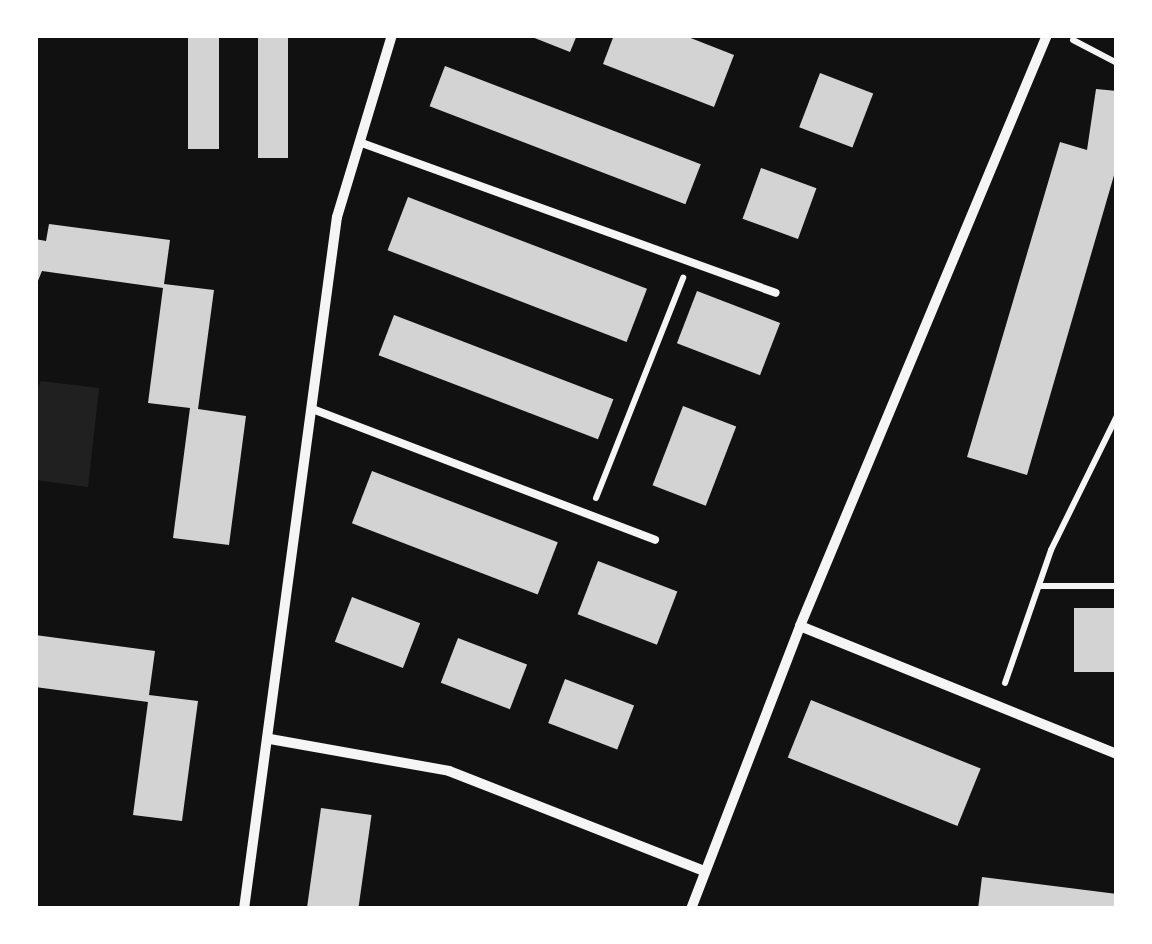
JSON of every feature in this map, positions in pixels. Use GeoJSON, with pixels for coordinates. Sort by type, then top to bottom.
{"type":"FeatureCollection","features":[{"type":"Feature","properties":{"kind":"street"},"geometry":{"type":"LineString","coordinates":[[244,909],[315,410],[337,217],[392,35]]}},
{"type":"Feature","properties":{"kind":"street"},"geometry":{"type":"LineString","coordinates":[[691,909],[800,626],[1048,35]]}},
{"type":"Feature","properties":{"kind":"street"},"geometry":{"type":"LineString","coordinates":[[800,626],[1117,754]]}},
{"type":"Feature","properties":{"kind":"street"},"geometry":{"type":"LineString","coordinates":[[270,739],[449,771],[704,871]]}},
{"type":"Feature","properties":{"kind":"lane"},"geometry":{"type":"LineString","coordinates":[[359,142],[775,292]]}},
{"type":"Feature","properties":{"kind":"lane"},"geometry":{"type":"LineString","coordinates":[[315,410],[655,540]]}},
{"type":"Feature","properties":{"kind":"path"},"geometry":{"type":"LineString","coordinates":[[1073,40],[1117,64]]}},
{"type":"Feature","properties":{"kind":"path"},"geometry":{"type":"LineString","coordinates":[[589,515],[689,262]]}},
{"type":"Feature","properties":{"kind":"path"},"geometry":{"type":"LineString","coordinates":[[1005,683],[1038,586],[1117,416]]}},
{"type":"Feature","properties":{"kind":"path"},"geometry":{"type":"LineString","coordinates":[[1038,586],[1117,586]]}},
{"type":"Feature","properties":{"kind":"shaded area"},"geometry":{"type":"Polygon","coordinates":[[[41,381],[99,388],[88,487],[35,480],[35,392],[41,381]]]}},
{"type":"Feature","properties":{"kind":"building"},"geometry":{"type":"Polygon","coordinates":[[[188,35],[219,35],[219,149],[188,149],[188,35]]]}},
{"type":"Feature","properties":{"kind":"building"},"geometry":{"type":"Polygon","coordinates":[[[258,35],[288,35],[288,158],[258,158],[258,35]]]}},
{"type":"Feature","properties":{"kind":"building"},"geometry":{"type":"Polygon","coordinates":[[[527,35],[577,35],[570,52],[527,35]]]}},
{"type":"Feature","properties":{"kind":"building"},"geometry":{"type":"Polygon","coordinates":[[[614,35],[683,35],[734,55],[714,107],[603,64],[614,35]]]}},
{"type":"Feature","properties":{"kind":"building"},"geometry":{"type":"Polygon","coordinates":[[[445,66],[701,164],[685,204],[430,106],[445,66]]]}},
{"type":"Feature","properties":{"kind":"building"},"geometry":{"type":"Polygon","coordinates":[[[820,73],[873,93],[852,148],[799,127],[820,73]]]}},
{"type":"Feature","properties":{"kind":"building"},"geometry":{"type":"Polygon","coordinates":[[[1096,89],[1117,91],[1117,165],[1027,475],[967,457],[1060,142],[1087,150],[1096,89]]]}},
{"type":"Feature","properties":{"kind":"building"},"geometry":{"type":"Polygon","coordinates":[[[761,168],[816,188],[798,239],[743,219],[761,168]]]}},
{"type":"Feature","properties":{"kind":"building"},"geometry":{"type":"Polygon","coordinates":[[[408,197],[647,289],[627,342],[388,250],[408,197]]]}},
{"type":"Feature","properties":{"kind":"building"},"geometry":{"type":"Polygon","coordinates":[[[49,224],[170,240],[164,284],[214,290],[198,409],[246,416],[229,545],[173,538],[190,408],[148,403],[163,288],[42,271],[35,288],[35,239],[46,241],[49,224]]]}},
{"type":"Feature","properties":{"kind":"building"},"geometry":{"type":"Polygon","coordinates":[[[697,291],[780,323],[760,375],[677,343],[697,291]]]}},
{"type":"Feature","properties":{"kind":"building"},"geometry":{"type":"Polygon","coordinates":[[[394,315],[613,399],[598,439],[379,355],[394,315]]]}},
{"type":"Feature","properties":{"kind":"building"},"geometry":{"type":"Polygon","coordinates":[[[683,406],[736,426],[706,506],[653,485],[683,406]]]}},
{"type":"Feature","properties":{"kind":"building"},"geometry":{"type":"Polygon","coordinates":[[[372,471],[558,542],[538,595],[352,523],[372,471]]]}},
{"type":"Feature","properties":{"kind":"building"},"geometry":{"type":"Polygon","coordinates":[[[598,561],[677,591],[657,645],[578,614],[598,561]]]}},
{"type":"Feature","properties":{"kind":"building"},"geometry":{"type":"Polygon","coordinates":[[[352,597],[420,623],[403,668],[335,642],[352,597]]]}},
{"type":"Feature","properties":{"kind":"building"},"geometry":{"type":"Polygon","coordinates":[[[1074,608],[1117,608],[1117,672],[1074,672],[1074,608]]]}},
{"type":"Feature","properties":{"kind":"building"},"geometry":{"type":"Polygon","coordinates":[[[35,635],[155,651],[149,695],[198,701],[182,821],[133,815],[148,702],[35,687],[35,635]]]}},
{"type":"Feature","properties":{"kind":"building"},"geometry":{"type":"Polygon","coordinates":[[[458,638],[527,665],[510,709],[441,683],[458,638]]]}},
{"type":"Feature","properties":{"kind":"building"},"geometry":{"type":"Polygon","coordinates":[[[565,679],[634,706],[617,749],[548,723],[565,679]]]}},
{"type":"Feature","properties":{"kind":"building"},"geometry":{"type":"Polygon","coordinates":[[[811,700],[981,769],[957,826],[788,757],[811,700]]]}},
{"type":"Feature","properties":{"kind":"building"},"geometry":{"type":"Polygon","coordinates":[[[321,808],[372,815],[358,909],[307,909],[321,808]]]}},
{"type":"Feature","properties":{"kind":"building"},"geometry":{"type":"Polygon","coordinates":[[[982,877],[1117,894],[1117,909],[978,909],[982,877]]]}}]}
